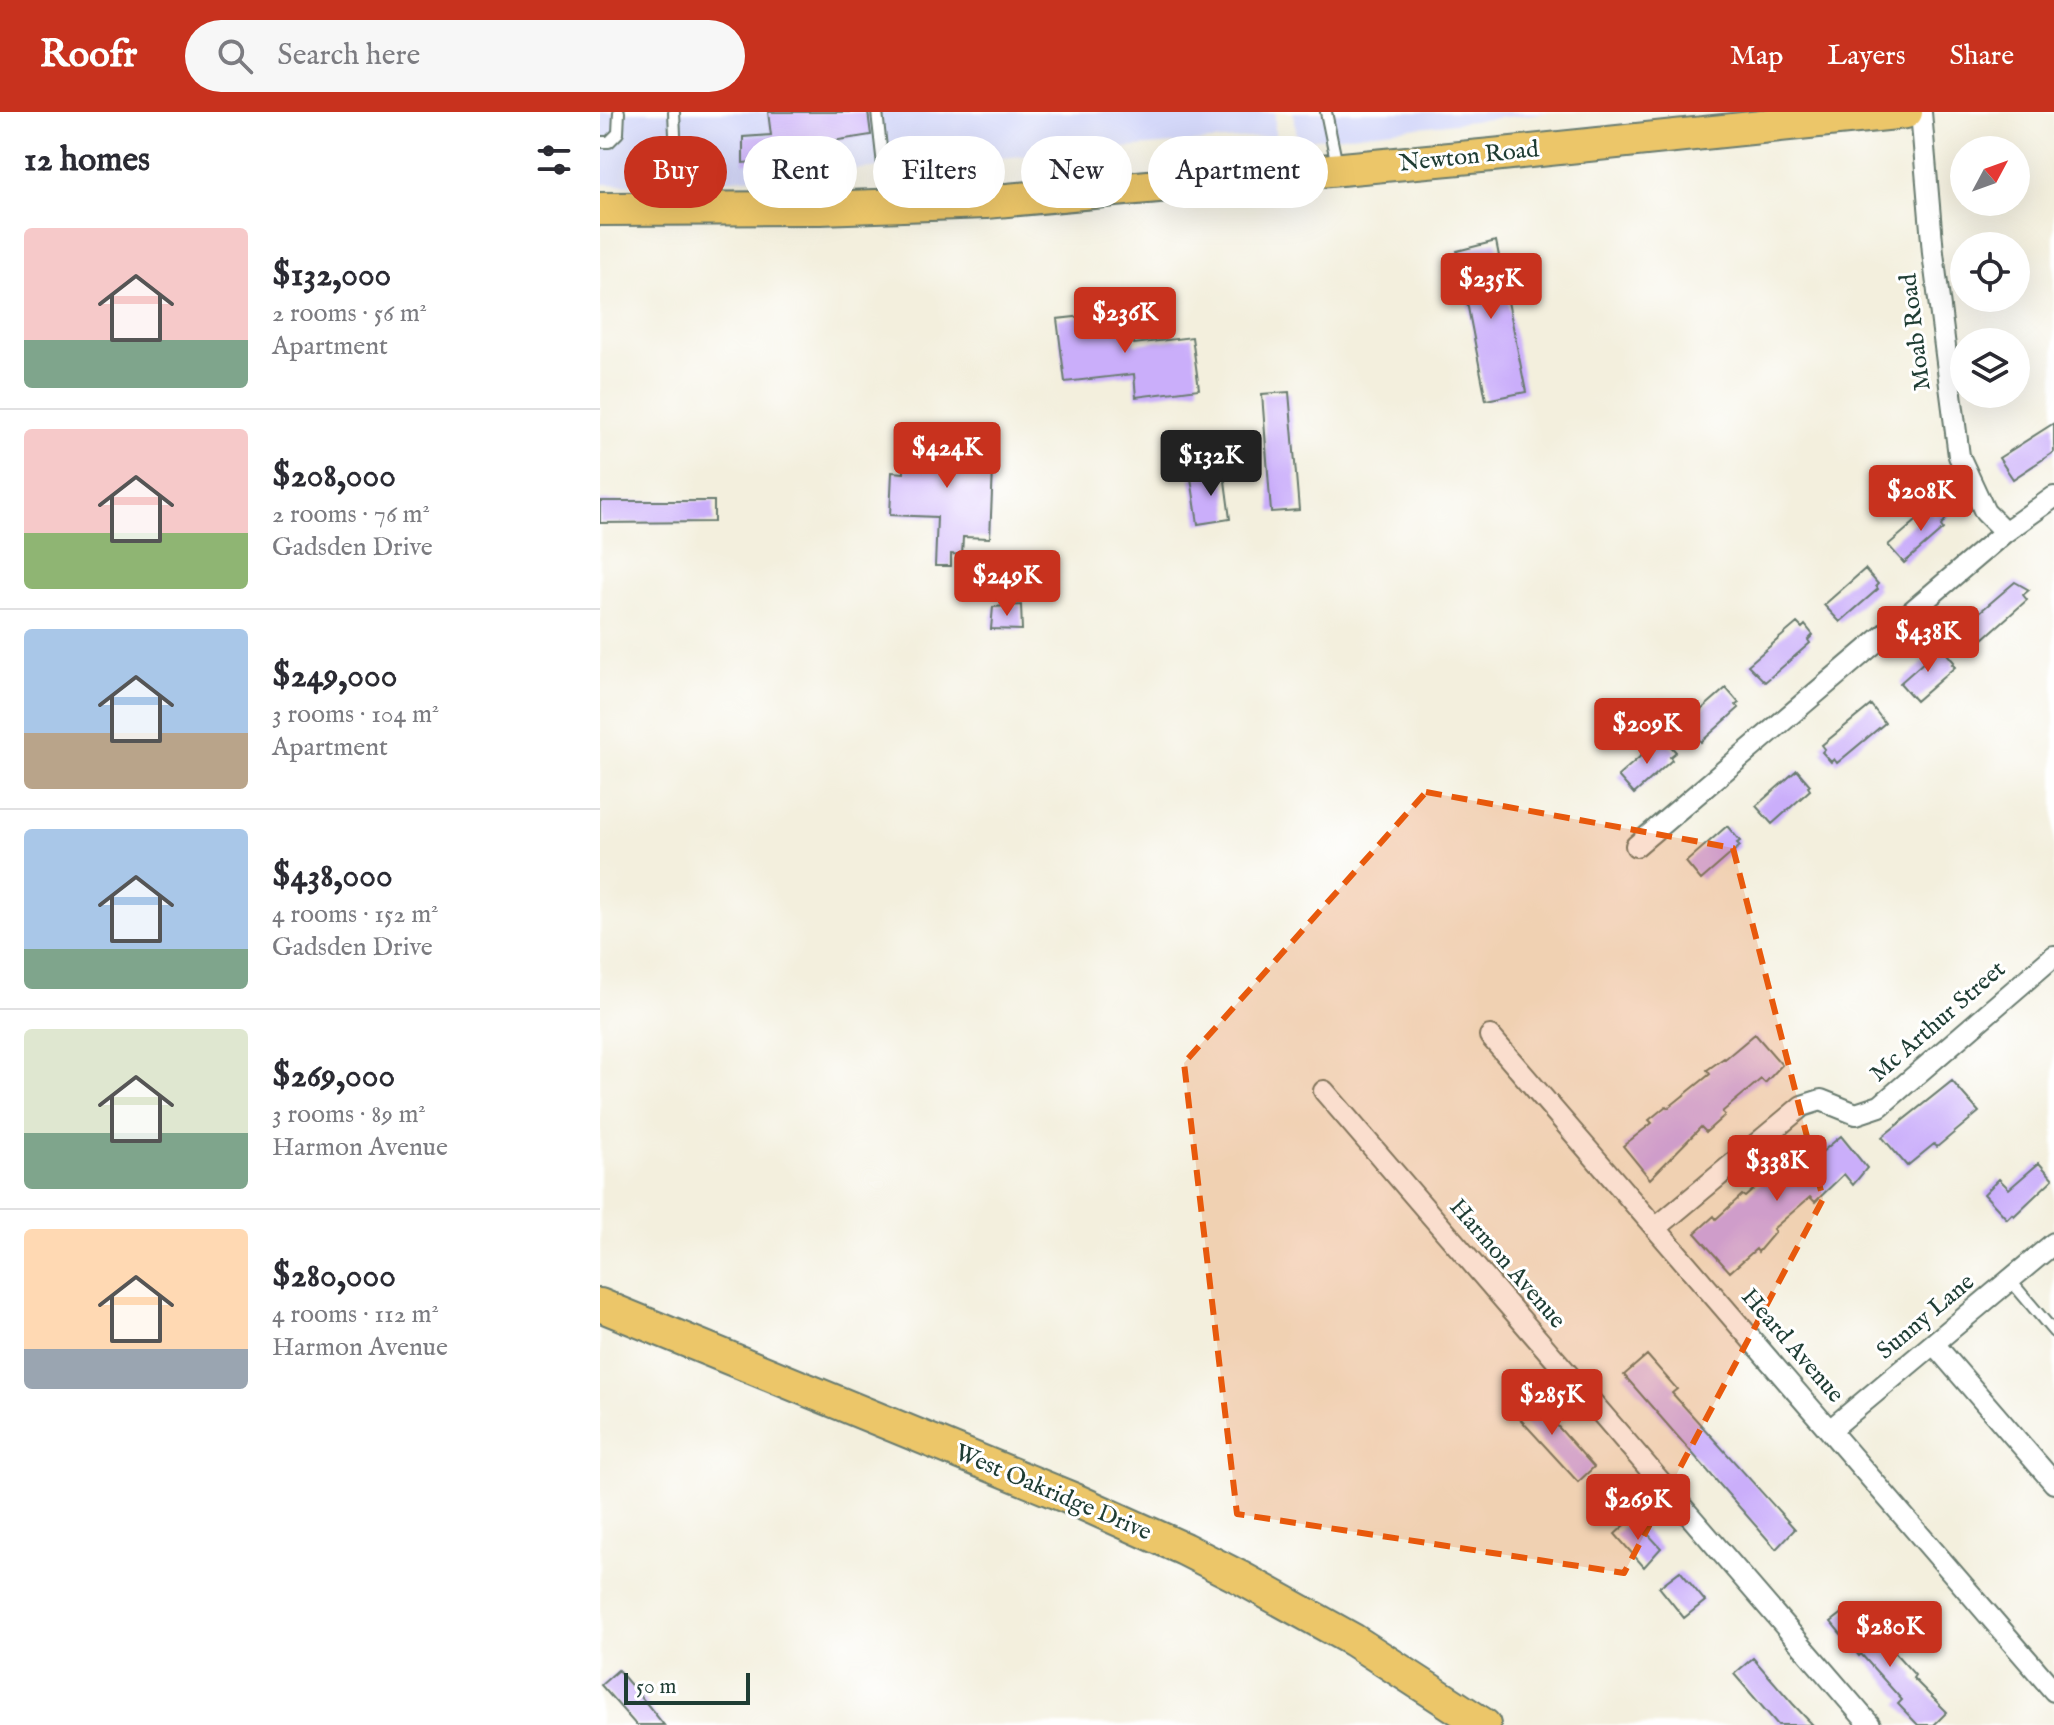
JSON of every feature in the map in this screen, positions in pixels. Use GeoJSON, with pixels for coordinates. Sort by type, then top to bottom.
{"type":"FeatureCollection","features":[{"type":"Feature","properties":{"kind":"main road","name":"Newton Road"},"geometry":{"type":"LineString","coordinates":[[1005,200],[1338,169],[1693,126],[1892,113]]}},
{"type":"Feature","properties":{"kind":"main road","name":"Newton Road"},"geometry":{"type":"LineString","coordinates":[[600,209],[873,205]]}},
{"type":"Feature","properties":{"kind":"main road","name":"West Oakridge Drive"},"geometry":{"type":"LineString","coordinates":[[600,1305],[1075,1500],[1184,1549],[1353,1640],[1484,1725]]}},
{"type":"Feature","properties":{"kind":"street","name":"Moab Road"},"geometry":{"type":"LineString","coordinates":[[1921,112],[1933,253],[1959,456],[1985,512],[2005,532]]}},
{"type":"Feature","properties":{"kind":"street"},"geometry":{"type":"LineString","coordinates":[[1636,846],[2005,532],[2054,497]]}},
{"type":"Feature","properties":{"kind":"street","name":"Mc Arthur Street"},"geometry":{"type":"LineString","coordinates":[[1656,1228],[1802,1106],[1821,1100],[1856,1114],[1880,1106],[2054,956]]}},
{"type":"Feature","properties":{"kind":"street","name":"Heard Avenue"},"geometry":{"type":"LineString","coordinates":[[1490,1036],[2054,1691]]}},
{"type":"Feature","properties":{"kind":"street","name":"Harmon Avenue"},"geometry":{"type":"LineString","coordinates":[[1324,1091],[1870,1725]]}},
{"type":"Feature","properties":{"kind":"street","name":"Sunny Lane"},"geometry":{"type":"LineString","coordinates":[[1830,1430],[2054,1243]]}},
{"type":"Feature","properties":{"kind":"street"},"geometry":{"type":"LineString","coordinates":[[1934,1344],[2054,1483]]}},
{"type":"Feature","properties":{"kind":"lane"},"geometry":{"type":"LineString","coordinates":[[600,142],[609,142],[618,133],[619,112]]}},
{"type":"Feature","properties":{"kind":"lane"},"geometry":{"type":"LineString","coordinates":[[674,112],[678,209]]}},
{"type":"Feature","properties":{"kind":"lane"},"geometry":{"type":"LineString","coordinates":[[877,112],[880,136]]}},
{"type":"Feature","properties":{"kind":"lane"},"geometry":{"type":"LineString","coordinates":[[1326,112],[1338,169]]}},
{"type":"Feature","properties":{"kind":"lane"},"geometry":{"type":"LineString","coordinates":[[2010,1280],[2054,1332]]}},
{"type":"Feature","properties":{"kind":"highlighted area"},"geometry":{"type":"Polygon","coordinates":[[[1426,792],[1733,848],[1823,1199],[1624,1573],[1237,1514],[1184,1063],[1426,792]]]}},
{"type":"Feature","properties":{"kind":"shaded area"},"geometry":{"type":"Polygon","coordinates":[[[600,112],[1275,112],[1275,136],[1148,136],[1148,146],[1132,147],[1132,136],[1021,136],[1021,156],[1005,157],[1005,136],[873,136],[873,168],[857,169],[857,136],[743,136],[743,178],[727,180],[727,136],[624,136],[624,184],[600,184],[600,112]]]}},
{"type":"Feature","properties":{"kind":"shaded area"},"geometry":{"type":"Polygon","coordinates":[[[1293,112],[1550,112],[1328,138],[1297,136],[1293,112]]]}},
{"type":"Feature","properties":{"kind":"building"},"geometry":{"type":"Polygon","coordinates":[[[768,112],[868,112],[871,135],[757,136],[771,135],[768,112]]]}},
{"type":"Feature","properties":{"kind":"building"},"geometry":{"type":"Polygon","coordinates":[[[1496,241],[1526,392],[1486,400],[1457,251],[1496,241]]]}},
{"type":"Feature","properties":{"kind":"building"},"geometry":{"type":"Polygon","coordinates":[[[1130,311],[1134,344],[1192,337],[1199,389],[1136,397],[1134,374],[1065,382],[1057,319],[1130,311]]]}},
{"type":"Feature","properties":{"kind":"building"},"geometry":{"type":"Polygon","coordinates":[[[1289,392],[1299,510],[1271,512],[1262,394],[1289,392]]]}},
{"type":"Feature","properties":{"kind":"building"},"geometry":{"type":"Polygon","coordinates":[[[2054,423],[2054,452],[2013,479],[1999,458],[2054,423]]]}},
{"type":"Feature","properties":{"kind":"building"},"geometry":{"type":"Polygon","coordinates":[[[926,428],[947,428],[947,434],[958,435],[957,444],[994,446],[990,538],[963,537],[962,555],[951,554],[951,566],[935,566],[937,517],[890,515],[892,472],[904,473],[904,465],[917,465],[918,434],[926,434],[926,428]]]}},
{"type":"Feature","properties":{"kind":"building"},"geometry":{"type":"Polygon","coordinates":[[[1224,473],[1230,519],[1198,524],[1191,478],[1224,473]]]}},
{"type":"Feature","properties":{"kind":"building"},"geometry":{"type":"Polygon","coordinates":[[[1955,498],[1958,501],[1941,526],[1943,529],[1904,563],[1888,545],[1929,510],[1934,516],[1955,498]]]}},
{"type":"Feature","properties":{"kind":"building"},"geometry":{"type":"Polygon","coordinates":[[[600,501],[714,501],[714,522],[600,523],[600,501]]]}},
{"type":"Feature","properties":{"kind":"building"},"geometry":{"type":"Polygon","coordinates":[[[1865,569],[1878,584],[1878,589],[1840,622],[1824,605],[1865,569]]]}},
{"type":"Feature","properties":{"kind":"building"},"geometry":{"type":"Polygon","coordinates":[[[2015,582],[2029,590],[2023,595],[2027,600],[1983,639],[1968,622],[2015,582]]]}},
{"type":"Feature","properties":{"kind":"building"},"geometry":{"type":"Polygon","coordinates":[[[1021,605],[1022,630],[991,629],[993,607],[1021,605]]]}},
{"type":"Feature","properties":{"kind":"building"},"geometry":{"type":"Polygon","coordinates":[[[1797,623],[1802,628],[1805,625],[1813,635],[1808,640],[1810,643],[1765,682],[1748,665],[1797,623]]]}},
{"type":"Feature","properties":{"kind":"building"},"geometry":{"type":"Polygon","coordinates":[[[1941,647],[1955,667],[1916,701],[1900,683],[1941,647]]]}},
{"type":"Feature","properties":{"kind":"building"},"geometry":{"type":"Polygon","coordinates":[[[1726,688],[1739,703],[1736,705],[1739,708],[1701,742],[1685,724],[1726,688]]]}},
{"type":"Feature","properties":{"kind":"building"},"geometry":{"type":"Polygon","coordinates":[[[1871,705],[1885,723],[1837,763],[1834,759],[1831,762],[1822,752],[1825,749],[1822,745],[1871,705]]]}},
{"type":"Feature","properties":{"kind":"building"},"geometry":{"type":"Polygon","coordinates":[[[1659,740],[1664,745],[1667,742],[1676,752],[1670,757],[1672,760],[1634,794],[1618,776],[1659,740]]]}},
{"type":"Feature","properties":{"kind":"building"},"geometry":{"type":"Polygon","coordinates":[[[1797,770],[1810,785],[1810,790],[1772,824],[1756,806],[1797,770]]]}},
{"type":"Feature","properties":{"kind":"building"},"geometry":{"type":"Polygon","coordinates":[[[1727,826],[1740,841],[1737,843],[1740,846],[1701,880],[1686,862],[1727,826]]]}},
{"type":"Feature","properties":{"kind":"building"},"geometry":{"type":"Polygon","coordinates":[[[1755,1034],[1782,1065],[1765,1083],[1761,1079],[1722,1112],[1725,1115],[1706,1132],[1701,1127],[1650,1179],[1623,1146],[1652,1123],[1649,1120],[1710,1074],[1707,1070],[1755,1034]]]}},
{"type":"Feature","properties":{"kind":"building"},"geometry":{"type":"Polygon","coordinates":[[[1952,1081],[1979,1112],[1937,1147],[1934,1144],[1907,1166],[1882,1137],[1952,1081]]]}},
{"type":"Feature","properties":{"kind":"building"},"geometry":{"type":"Polygon","coordinates":[[[1841,1136],[1867,1168],[1853,1185],[1844,1174],[1815,1202],[1810,1197],[1773,1229],[1775,1232],[1758,1252],[1756,1249],[1730,1272],[1695,1233],[1771,1174],[1773,1177],[1805,1156],[1810,1162],[1841,1136]]]}},
{"type":"Feature","properties":{"kind":"building"},"geometry":{"type":"Polygon","coordinates":[[[2039,1163],[2053,1179],[2007,1219],[1984,1194],[1999,1179],[2009,1189],[2039,1163]]]}},
{"type":"Feature","properties":{"kind":"building"},"geometry":{"type":"Polygon","coordinates":[[[1647,1355],[1677,1389],[1672,1393],[1795,1529],[1776,1549],[1624,1375],[1647,1355]]]}},
{"type":"Feature","properties":{"kind":"building"},"geometry":{"type":"Polygon","coordinates":[[[1528,1393],[1594,1467],[1578,1482],[1510,1408],[1528,1393]]]}},
{"type":"Feature","properties":{"kind":"building"},"geometry":{"type":"Polygon","coordinates":[[[1633,1518],[1661,1548],[1644,1567],[1615,1534],[1633,1518]]]}},
{"type":"Feature","properties":{"kind":"building"},"geometry":{"type":"Polygon","coordinates":[[[1680,1571],[1705,1601],[1684,1618],[1659,1587],[1680,1571]]]}},
{"type":"Feature","properties":{"kind":"building"},"geometry":{"type":"Polygon","coordinates":[[[1849,1608],[1886,1643],[1915,1675],[1913,1678],[1947,1712],[1934,1725],[1918,1725],[1898,1704],[1902,1700],[1831,1622],[1849,1608]]]}},
{"type":"Feature","properties":{"kind":"building"},"geometry":{"type":"Polygon","coordinates":[[[1753,1658],[1813,1725],[1778,1725],[1734,1674],[1753,1658]]]}},
{"type":"Feature","properties":{"kind":"building"},"geometry":{"type":"Polygon","coordinates":[[[618,1670],[664,1725],[636,1725],[601,1685],[618,1670]]]}}]}
